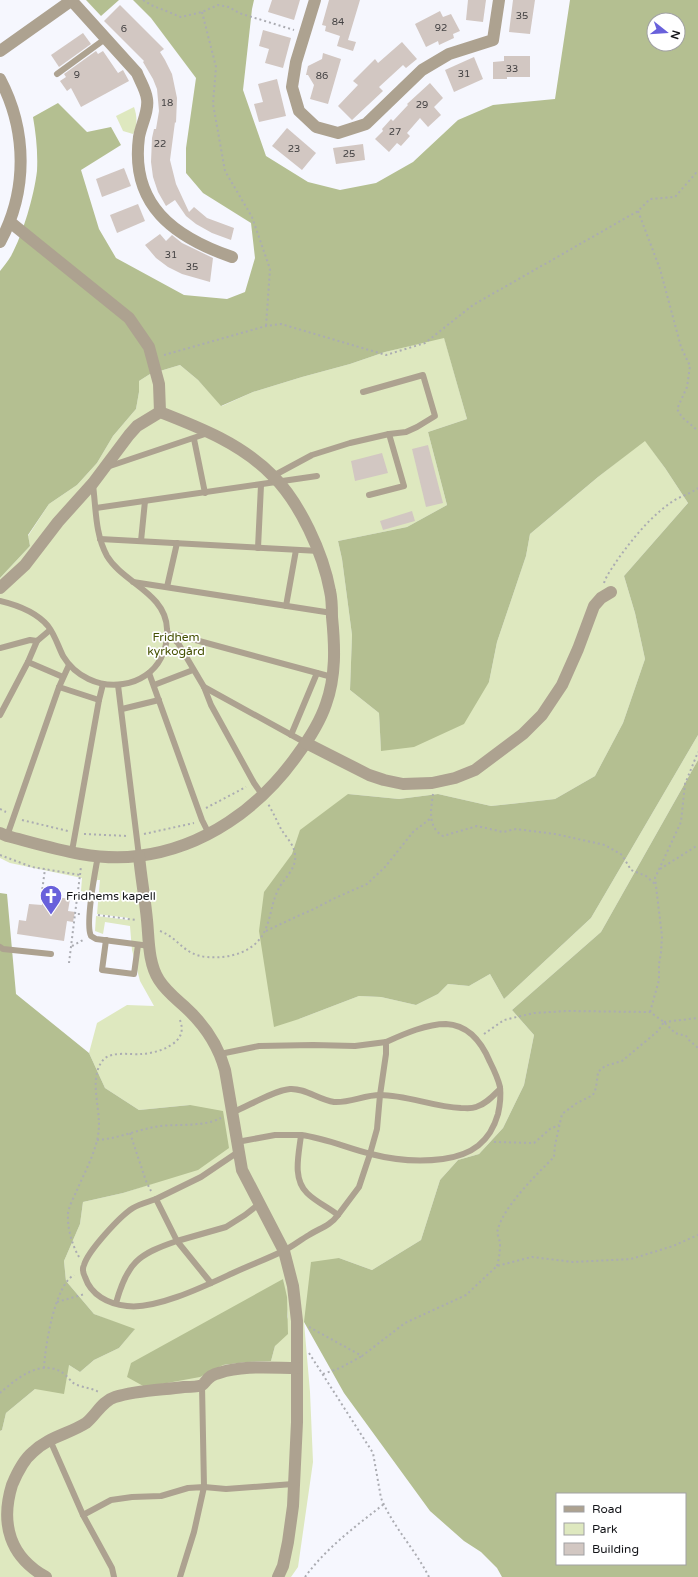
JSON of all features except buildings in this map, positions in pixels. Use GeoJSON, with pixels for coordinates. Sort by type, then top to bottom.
{"type":"FeatureCollection","features":[{"type":"Feature","properties":{"kind":"street"},"geometry":{"type":"LineString","coordinates":[[0,51],[72,0],[136,73],[147,99],[145,119],[140,136],[138,166],[143,186],[150,202],[161,216],[192,241],[208,249],[232,256]]}},
{"type":"Feature","properties":{"kind":"street"},"geometry":{"type":"LineString","coordinates":[[315,0],[296,62],[292,87],[299,111],[316,127],[338,133],[366,124],[422,70],[449,54],[493,40],[499,0]]}},
{"type":"Feature","properties":{"kind":"street"},"geometry":{"type":"LineString","coordinates":[[0,79],[9,98],[20,137],[20,178],[16,204],[10,222],[0,242]]}},
{"type":"Feature","properties":{"kind":"street"},"geometry":{"type":"LineString","coordinates":[[10,222],[129,318],[149,346],[159,384],[160,412]]}},
{"type":"Feature","properties":{"kind":"street"},"geometry":{"type":"LineString","coordinates":[[3,834],[56,849],[98,856],[139,856],[169,850],[209,834],[241,814],[263,796],[279,779],[306,743],[326,705],[330,690],[335,647],[330,591],[319,551],[292,499],[276,479],[244,452],[210,432],[160,412]]}},
{"type":"Feature","properties":{"kind":"street"},"geometry":{"type":"LineString","coordinates":[[0,588],[25,565],[58,522],[93,483],[137,426],[160,412]]}},
{"type":"Feature","properties":{"kind":"street"},"geometry":{"type":"LineString","coordinates":[[306,743],[362,772],[384,780],[403,784],[432,783],[455,778],[475,770],[499,753],[534,724],[559,692],[574,660],[593,609],[606,595]]}},
{"type":"Feature","properties":{"kind":"street"},"geometry":{"type":"LineString","coordinates":[[139,856],[147,921],[144,946],[159,981],[174,998],[184,1005],[202,1024],[220,1054],[225,1070],[231,1113],[242,1170],[284,1251],[293,1286],[297,1321],[297,1422],[293,1506],[283,1566],[278,1577]]}},
{"type":"Feature","properties":{"kind":"street"},"geometry":{"type":"LineString","coordinates":[[46,1577],[30,1567],[18,1553],[10,1537],[6,1514],[10,1494],[18,1471],[32,1452],[50,1440],[85,1423],[108,1400],[114,1397],[138,1392],[202,1385],[211,1376],[230,1371],[254,1368],[297,1368]]}},
{"type":"Feature","properties":{"kind":"lane"},"geometry":{"type":"LineString","coordinates":[[57,74],[105,39]]}},
{"type":"Feature","properties":{"kind":"lane"},"geometry":{"type":"LineString","coordinates":[[96,508],[261,485],[276,479],[312,455],[350,443],[389,434],[406,432],[435,416],[423,375],[363,392]]}},
{"type":"Feature","properties":{"kind":"lane"},"geometry":{"type":"LineString","coordinates":[[104,468],[194,439],[210,432]]}},
{"type":"Feature","properties":{"kind":"lane"},"geometry":{"type":"LineString","coordinates":[[369,495],[404,486],[389,434]]}},
{"type":"Feature","properties":{"kind":"lane"},"geometry":{"type":"LineString","coordinates":[[194,439],[206,493]]}},
{"type":"Feature","properties":{"kind":"lane"},"geometry":{"type":"LineString","coordinates":[[276,479],[317,476]]}},
{"type":"Feature","properties":{"kind":"lane"},"geometry":{"type":"LineString","coordinates":[[0,601],[10,603],[28,611],[41,620],[50,630],[69,665],[79,674],[103,684],[118,685],[137,681],[149,673],[161,658],[165,649],[168,634],[167,622],[163,611],[153,598],[131,582],[117,569],[108,556],[100,539],[93,483]]}},
{"type":"Feature","properties":{"kind":"lane"},"geometry":{"type":"LineString","coordinates":[[258,548],[261,485]]}},
{"type":"Feature","properties":{"kind":"lane"},"geometry":{"type":"LineString","coordinates":[[141,541],[145,501]]}},
{"type":"Feature","properties":{"kind":"lane"},"geometry":{"type":"LineString","coordinates":[[100,539],[319,551]]}},
{"type":"Feature","properties":{"kind":"lane"},"geometry":{"type":"LineString","coordinates":[[167,587],[177,543]]}},
{"type":"Feature","properties":{"kind":"lane"},"geometry":{"type":"LineString","coordinates":[[286,606],[296,550]]}},
{"type":"Feature","properties":{"kind":"lane"},"geometry":{"type":"LineString","coordinates":[[131,582],[332,614]]}},
{"type":"Feature","properties":{"kind":"lane"},"geometry":{"type":"LineString","coordinates":[[0,715],[3,703],[28,662],[37,641],[50,630]]}},
{"type":"Feature","properties":{"kind":"lane"},"geometry":{"type":"LineString","coordinates":[[168,634],[178,644],[204,687],[211,705],[254,783],[263,796]]}},
{"type":"Feature","properties":{"kind":"lane"},"geometry":{"type":"LineString","coordinates":[[168,634],[177,635],[332,677]]}},
{"type":"Feature","properties":{"kind":"lane"},"geometry":{"type":"LineString","coordinates":[[0,648],[30,640],[37,641]]}},
{"type":"Feature","properties":{"kind":"lane"},"geometry":{"type":"LineString","coordinates":[[28,662],[63,677]]}},
{"type":"Feature","properties":{"kind":"lane"},"geometry":{"type":"LineString","coordinates":[[3,834],[13,818],[63,677],[69,665]]}},
{"type":"Feature","properties":{"kind":"lane"},"geometry":{"type":"LineString","coordinates":[[154,685],[193,670]]}},
{"type":"Feature","properties":{"kind":"lane"},"geometry":{"type":"LineString","coordinates":[[149,673],[202,820],[209,834]]}},
{"type":"Feature","properties":{"kind":"lane"},"geometry":{"type":"LineString","coordinates":[[291,735],[317,673]]}},
{"type":"Feature","properties":{"kind":"lane"},"geometry":{"type":"LineString","coordinates":[[72,851],[103,684]]}},
{"type":"Feature","properties":{"kind":"lane"},"geometry":{"type":"LineString","coordinates":[[118,685],[139,856]]}},
{"type":"Feature","properties":{"kind":"lane"},"geometry":{"type":"LineString","coordinates":[[204,687],[306,743]]}},
{"type":"Feature","properties":{"kind":"lane"},"geometry":{"type":"LineString","coordinates":[[59,688],[99,700]]}},
{"type":"Feature","properties":{"kind":"lane"},"geometry":{"type":"LineString","coordinates":[[122,709],[159,700]]}},
{"type":"Feature","properties":{"kind":"lane"},"geometry":{"type":"LineString","coordinates":[[98,856],[90,914],[90,936],[96,939],[106,940],[144,946],[134,974],[102,970],[106,940]]}},
{"type":"Feature","properties":{"kind":"lane"},"geometry":{"type":"LineString","coordinates":[[0,947],[3,949],[51,954]]}},
{"type":"Feature","properties":{"kind":"lane"},"geometry":{"type":"LineString","coordinates":[[220,1054],[259,1046],[355,1046],[386,1042],[415,1030],[447,1024],[456,1026],[466,1031],[477,1040],[487,1054],[497,1077],[500,1089],[500,1102],[497,1116],[490,1133],[485,1140],[467,1152],[444,1158],[412,1160],[384,1157],[370,1154],[324,1139],[301,1135],[275,1135],[238,1147],[201,1177],[133,1209],[122,1217],[100,1242],[83,1267],[87,1284],[100,1298],[132,1307],[153,1304],[183,1295],[284,1251],[326,1227],[334,1220],[359,1187],[370,1154],[377,1129],[386,1042]]}},
{"type":"Feature","properties":{"kind":"lane"},"geometry":{"type":"LineString","coordinates":[[231,1113],[280,1091],[290,1089],[298,1090],[335,1102],[344,1102],[380,1095],[442,1107],[468,1108],[476,1107],[484,1103],[500,1089]]}},
{"type":"Feature","properties":{"kind":"lane"},"geometry":{"type":"LineString","coordinates":[[301,1135],[298,1175],[302,1186],[310,1196],[338,1215]]}},
{"type":"Feature","properties":{"kind":"lane"},"geometry":{"type":"LineString","coordinates":[[156,1199],[177,1241],[211,1283]]}},
{"type":"Feature","properties":{"kind":"lane"},"geometry":{"type":"LineString","coordinates":[[116,1303],[124,1279],[133,1264],[146,1254],[177,1241],[226,1226],[245,1215],[259,1204]]}},
{"type":"Feature","properties":{"kind":"lane"},"geometry":{"type":"LineString","coordinates":[[180,1577],[194,1532],[204,1487],[202,1385]]}},
{"type":"Feature","properties":{"kind":"lane"},"geometry":{"type":"LineString","coordinates":[[50,1440],[83,1515],[106,1556],[114,1577]]}},
{"type":"Feature","properties":{"kind":"lane"},"geometry":{"type":"LineString","coordinates":[[83,1515],[111,1500],[132,1497],[162,1496],[188,1488],[204,1487],[226,1489],[294,1484]]}},
{"type":"Feature","properties":{"kind":"path"},"geometry":{"type":"LineString","coordinates":[[143,0],[151,5],[181,17],[202,12],[218,5],[229,7],[239,13],[304,33]]}},
{"type":"Feature","properties":{"kind":"path"},"geometry":{"type":"LineString","coordinates":[[202,12],[216,67],[213,104],[225,171],[252,217],[270,269],[266,326]]}},
{"type":"Feature","properties":{"kind":"path"},"geometry":{"type":"LineString","coordinates":[[153,360],[167,354],[266,326],[281,324],[386,355],[426,343],[473,305],[638,212],[650,199],[675,197],[698,173]]}},
{"type":"Feature","properties":{"kind":"path"},"geometry":{"type":"LineString","coordinates":[[638,212],[660,269],[681,347],[690,366],[687,387],[676,409],[682,417],[698,431]]}},
{"type":"Feature","properties":{"kind":"path"},"geometry":{"type":"LineString","coordinates":[[606,595],[603,585],[606,578],[627,546],[642,527],[658,511],[675,499],[690,494],[698,488]]}},
{"type":"Feature","properties":{"kind":"path"},"geometry":{"type":"LineString","coordinates":[[650,1012],[659,980],[662,936],[655,878],[681,822],[684,784],[698,752]]}},
{"type":"Feature","properties":{"kind":"path"},"geometry":{"type":"LineString","coordinates":[[200,811],[254,783]]}},
{"type":"Feature","properties":{"kind":"path"},"geometry":{"type":"LineString","coordinates":[[432,783],[431,818],[438,833],[443,836],[477,826],[503,832],[516,829],[555,834],[605,845],[622,855],[631,870],[646,876],[655,884]]}},
{"type":"Feature","properties":{"kind":"path"},"geometry":{"type":"LineString","coordinates":[[75,914],[90,914],[147,921],[154,929],[169,936],[188,952],[208,957],[225,956],[243,952],[254,945],[265,931],[278,890],[292,869],[296,858],[293,847],[263,796]]}},
{"type":"Feature","properties":{"kind":"path"},"geometry":{"type":"LineString","coordinates":[[13,818],[75,833],[136,836],[202,820]]}},
{"type":"Feature","properties":{"kind":"path"},"geometry":{"type":"LineString","coordinates":[[265,931],[314,909],[333,898],[367,884],[385,867],[413,832],[431,818]]}},
{"type":"Feature","properties":{"kind":"path"},"geometry":{"type":"LineString","coordinates":[[659,869],[698,845]]}},
{"type":"Feature","properties":{"kind":"path"},"geometry":{"type":"LineString","coordinates":[[0,855],[20,863],[80,875],[70,963]]}},
{"type":"Feature","properties":{"kind":"path"},"geometry":{"type":"LineString","coordinates":[[41,899],[45,869]]}},
{"type":"Feature","properties":{"kind":"path"},"geometry":{"type":"LineString","coordinates":[[72,946],[90,936]]}},
{"type":"Feature","properties":{"kind":"path"},"geometry":{"type":"LineString","coordinates":[[477,1040],[504,1020],[534,1013],[566,1011],[650,1012],[664,1022],[675,1033],[686,1036],[698,1048]]}},
{"type":"Feature","properties":{"kind":"path"},"geometry":{"type":"LineString","coordinates":[[44,1368],[44,1354],[61,1289],[68,1278],[83,1267],[75,1251],[69,1227],[68,1212],[97,1140],[99,1130],[99,1114],[96,1078],[99,1066],[105,1058],[115,1054],[144,1054],[164,1050],[177,1041],[182,1027],[180,1017]]}},
{"type":"Feature","properties":{"kind":"path"},"geometry":{"type":"LineString","coordinates":[[497,1266],[500,1252],[500,1242],[497,1232],[500,1222],[516,1199],[554,1157],[555,1145],[562,1114],[577,1103],[592,1095],[596,1088],[598,1072],[604,1066],[622,1061],[658,1031],[664,1022],[698,1018]]}},
{"type":"Feature","properties":{"kind":"path"},"geometry":{"type":"LineString","coordinates":[[97,1140],[111,1139],[155,1127],[208,1122],[231,1113]]}},
{"type":"Feature","properties":{"kind":"path"},"geometry":{"type":"LineString","coordinates":[[485,1140],[534,1143],[550,1128],[560,1125]]}},
{"type":"Feature","properties":{"kind":"path"},"geometry":{"type":"LineString","coordinates":[[130,1133],[146,1181],[156,1199]]}},
{"type":"Feature","properties":{"kind":"path"},"geometry":{"type":"LineString","coordinates":[[323,1374],[340,1368],[362,1356],[405,1323],[466,1295],[497,1266],[532,1258],[573,1262],[631,1259],[673,1246],[698,1235]]}},
{"type":"Feature","properties":{"kind":"path"},"geometry":{"type":"LineString","coordinates":[[57,1302],[92,1291]]}},
{"type":"Feature","properties":{"kind":"path"},"geometry":{"type":"LineString","coordinates":[[297,1321],[362,1356]]}},
{"type":"Feature","properties":{"kind":"path"},"geometry":{"type":"LineString","coordinates":[[308,1352],[373,1453],[381,1498],[389,1516],[411,1546],[429,1577]]}},
{"type":"Feature","properties":{"kind":"path"},"geometry":{"type":"LineString","coordinates":[[0,1393],[30,1372],[44,1368],[52,1368],[63,1373],[76,1385],[96,1390],[108,1400]]}},
{"type":"Feature","properties":{"kind":"path"},"geometry":{"type":"LineString","coordinates":[[305,1577],[315,1564],[342,1537],[384,1504]]}},
{"type":"Feature","properties":{"kind":"green space"},"geometry":{"type":"Polygon","coordinates":[[[86,0],[119,0],[101,16],[86,0]]]}},
{"type":"Feature","properties":{"kind":"green space"},"geometry":{"type":"Polygon","coordinates":[[[133,0],[254,0],[243,90],[266,156],[308,182],[340,190],[376,183],[413,162],[458,120],[493,105],[555,99],[570,0],[698,0],[698,735],[591,918],[504,999],[490,974],[469,986],[448,984],[438,994],[416,1005],[381,997],[359,996],[274,1027],[259,931],[264,892],[292,854],[300,830],[348,794],[399,799],[438,794],[491,806],[555,799],[595,776],[623,723],[645,659],[635,613],[624,576],[688,503],[645,441],[598,477],[530,534],[526,556],[497,642],[489,682],[464,724],[414,747],[381,751],[379,713],[350,690],[352,635],[342,559],[338,541],[407,527],[447,505],[428,432],[467,419],[444,338],[385,352],[350,364],[302,377],[253,392],[221,406],[198,380],[180,365],[150,374],[139,381],[136,409],[113,436],[97,463],[77,485],[49,504],[28,535],[30,546],[0,578],[0,271],[11,256],[20,237],[33,192],[37,171],[37,157],[33,117],[58,103],[87,132],[111,127],[121,145],[81,170],[99,229],[116,258],[184,295],[227,299],[245,292],[255,258],[251,223],[203,193],[186,173],[186,148],[196,78],[151,18],[133,0]]]}},
{"type":"Feature","properties":{"kind":"green space"},"geometry":{"type":"Polygon","coordinates":[[[134,107],[136,114],[136,128],[133,134],[123,131],[116,116],[134,107]]]}},
{"type":"Feature","properties":{"kind":"green space","name":"Fridhem kyrkogård"},"geometry":{"type":"Polygon","coordinates":[[[444,337],[467,419],[428,432],[447,505],[407,527],[338,541],[342,559],[352,635],[350,690],[379,713],[381,750],[489,682],[497,642],[526,556],[530,534],[598,477],[645,440],[688,503],[624,576],[635,613],[645,659],[623,723],[595,776],[555,799],[491,806],[438,794],[399,799],[348,794],[299,1019],[359,996],[381,997],[416,1005],[438,994],[448,984],[469,986],[490,974],[504,999],[591,918],[698,735],[698,760],[601,932],[512,1010],[534,1035],[524,1085],[503,1128],[479,1154],[458,1160],[440,1180],[421,1240],[372,1270],[339,1258],[304,1322],[310,1392],[313,1462],[298,1567],[291,1577],[0,1577],[0,1431],[2,1430],[6,1413],[35,1389],[69,1365],[80,1372],[94,1360],[119,1348],[134,1330],[94,1314],[66,1281],[64,1261],[80,1224],[83,1202],[123,1193],[157,1182],[190,1105],[139,1110],[105,1088],[89,1053],[97,1023],[127,1005],[154,1006],[140,981],[132,950],[130,926],[105,922],[103,934],[95,931],[96,916],[129,920],[129,918],[97,914],[100,880],[97,880],[89,893],[81,891],[82,878],[10,863],[0,858],[0,578],[30,546],[28,536],[49,504],[77,485],[97,463],[113,436],[136,409],[139,381],[150,374],[180,365],[198,380],[222,406],[253,392],[350,364],[385,352],[444,337]],[[283,1279],[223,1365],[271,1361],[275,1346],[288,1317],[283,1279]]]}},
{"type":"Feature","properties":{"kind":"green space"},"geometry":{"type":"Polygon","coordinates":[[[698,760],[698,1577],[502,1577],[497,1568],[481,1552],[464,1541],[430,1511],[344,1393],[304,1322],[311,1262],[339,1258],[372,1270],[421,1240],[440,1180],[458,1160],[479,1154],[503,1128],[524,1085],[534,1035],[512,1010],[601,932],[698,760]]]}},
{"type":"Feature","properties":{"kind":"green space"},"geometry":{"type":"Polygon","coordinates":[[[0,893],[7,894],[16,994],[89,1053],[105,1088],[139,1110],[190,1105],[223,1111],[229,1148],[198,1170],[123,1193],[83,1202],[80,1224],[64,1261],[66,1281],[94,1314],[135,1329],[119,1348],[94,1360],[80,1372],[69,1365],[64,1394],[35,1389],[6,1413],[2,1430],[0,1431],[0,893]]]}},
{"type":"Feature","properties":{"kind":"green space"},"geometry":{"type":"Polygon","coordinates":[[[283,1279],[287,1297],[288,1334],[275,1346],[271,1361],[223,1365],[200,1377],[145,1387],[127,1377],[131,1363],[283,1279]]]}},
{"type":"Feature","properties":{"kind":"place","name":"Fridhems kapell"},"geometry":{"type":"Point","coordinates":[51,916]}}]}
